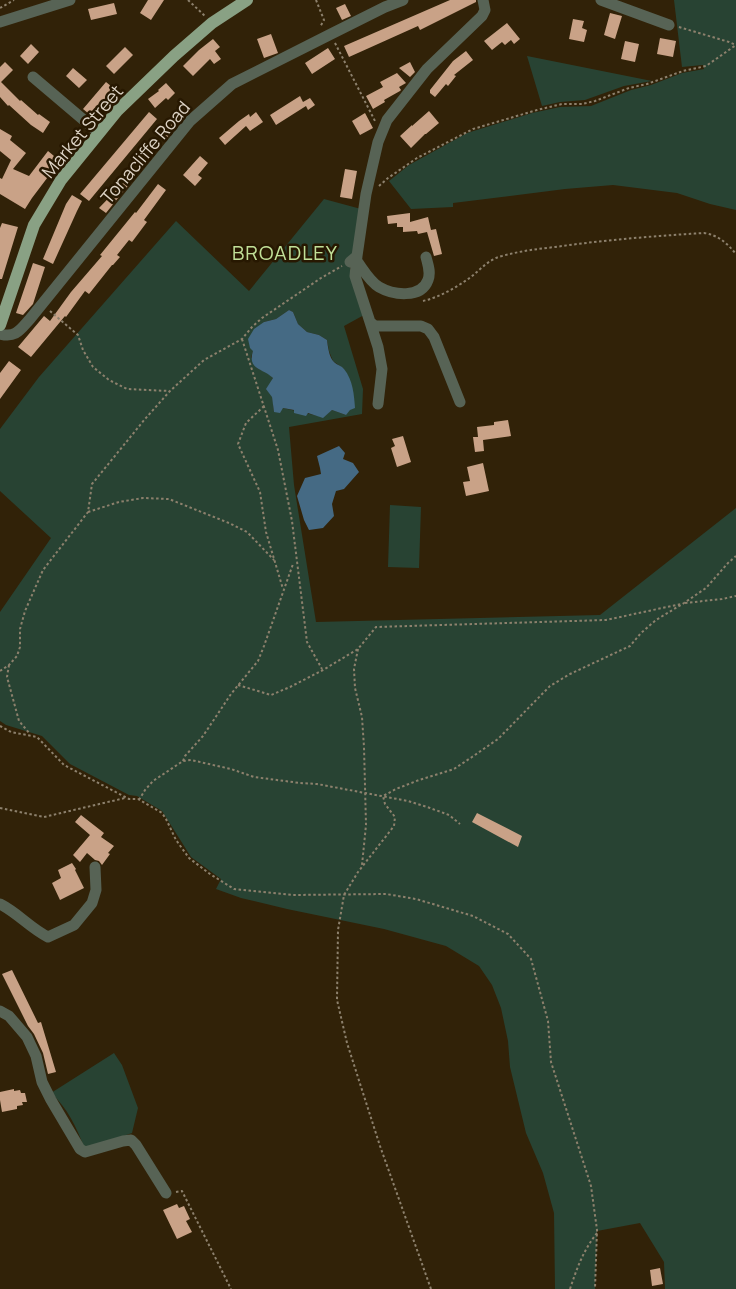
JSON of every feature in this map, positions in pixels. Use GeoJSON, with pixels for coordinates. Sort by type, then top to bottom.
{"type":"FeatureCollection","features":[{"type":"Feature","properties":{"kind":"main road","name":"Market Street"},"geometry":{"type":"LineString","coordinates":[[1,320],[34,225],[61,180],[117,111],[174,56],[212,23],[247,0]]}},
{"type":"Feature","properties":{"kind":"street"},"geometry":{"type":"LineString","coordinates":[[0,22],[70,0]]}},
{"type":"Feature","properties":{"kind":"street","name":"Tonacliffe Road"},"geometry":{"type":"LineString","coordinates":[[0,334],[10,336],[17,333],[42,305],[190,121],[232,84],[403,0]]}},
{"type":"Feature","properties":{"kind":"street"},"geometry":{"type":"LineString","coordinates":[[378,404],[382,369],[378,347],[355,276],[354,259],[378,142],[387,120],[427,69],[482,16],[485,10],[483,0]]}},
{"type":"Feature","properties":{"kind":"street"},"geometry":{"type":"LineString","coordinates":[[600,0],[669,25]]}},
{"type":"Feature","properties":{"kind":"street"},"geometry":{"type":"LineString","coordinates":[[34,77],[99,133]]}},
{"type":"Feature","properties":{"kind":"street"},"geometry":{"type":"LineString","coordinates":[[354,259],[379,287],[400,294],[413,293],[423,288],[428,280],[429,270],[426,257]]}},
{"type":"Feature","properties":{"kind":"street"},"geometry":{"type":"LineString","coordinates":[[370,322],[375,326],[421,326],[428,329],[434,337],[460,402]]}},
{"type":"Feature","properties":{"kind":"street"},"geometry":{"type":"LineString","coordinates":[[0,904],[12,910],[36,931],[48,937],[74,925],[92,903],[96,890],[95,867]]}},
{"type":"Feature","properties":{"kind":"street"},"geometry":{"type":"LineString","coordinates":[[0,1011],[9,1016],[27,1037],[36,1056],[42,1082],[80,1149],[85,1152],[131,1140],[166,1193]]}},
{"type":"Feature","properties":{"kind":"path"},"geometry":{"type":"LineString","coordinates":[[0,8],[14,0]]}},
{"type":"Feature","properties":{"kind":"path"},"geometry":{"type":"LineString","coordinates":[[188,0],[212,23]]}},
{"type":"Feature","properties":{"kind":"path"},"geometry":{"type":"LineString","coordinates":[[316,0],[324,20],[316,34],[320,40]]}},
{"type":"Feature","properties":{"kind":"path"},"geometry":{"type":"LineString","coordinates":[[366,194],[372,192],[388,178],[417,158],[473,129],[562,104],[582,104],[683,71],[706,66],[736,46],[729,42],[669,25]]}},
{"type":"Feature","properties":{"kind":"path"},"geometry":{"type":"LineString","coordinates":[[331,34],[382,133]]}},
{"type":"Feature","properties":{"kind":"path"},"geometry":{"type":"LineString","coordinates":[[415,303],[433,299],[471,277],[486,263],[500,256],[520,252],[581,243],[704,233],[719,237],[736,254]]}},
{"type":"Feature","properties":{"kind":"path"},"geometry":{"type":"LineString","coordinates":[[0,671],[17,656],[20,647],[20,629],[24,611],[43,570],[88,512],[92,484],[145,419],[170,391],[204,360],[242,339],[262,318],[321,278],[354,259]]}},
{"type":"Feature","properties":{"kind":"path"},"geometry":{"type":"LineString","coordinates":[[42,305],[78,335],[83,350],[93,367],[109,380],[127,390],[170,391]]}},
{"type":"Feature","properties":{"kind":"path"},"geometry":{"type":"LineString","coordinates":[[242,339],[278,450],[292,521],[307,642],[323,670]]}},
{"type":"Feature","properties":{"kind":"path"},"geometry":{"type":"LineString","coordinates":[[264,406],[246,423],[238,444],[260,492],[266,532],[284,591]]}},
{"type":"Feature","properties":{"kind":"path"},"geometry":{"type":"LineString","coordinates":[[88,512],[118,502],[143,498],[169,499],[247,532],[274,560]]}},
{"type":"Feature","properties":{"kind":"path"},"geometry":{"type":"LineString","coordinates":[[383,796],[419,780],[454,769],[498,739],[550,686],[570,674],[630,646],[656,620],[706,588],[728,562],[736,556]]}},
{"type":"Feature","properties":{"kind":"path"},"geometry":{"type":"LineString","coordinates":[[183,761],[185,756],[203,736],[231,694],[258,661],[293,564]]}},
{"type":"Feature","properties":{"kind":"path"},"geometry":{"type":"LineString","coordinates":[[238,685],[272,695],[323,670],[358,649],[376,627],[606,620],[684,603],[722,600],[736,596]]}},
{"type":"Feature","properties":{"kind":"path"},"geometry":{"type":"LineString","coordinates":[[358,649],[354,669],[364,747],[366,824],[362,867]]}},
{"type":"Feature","properties":{"kind":"path"},"geometry":{"type":"LineString","coordinates":[[9,665],[7,677],[19,721],[31,736]]}},
{"type":"Feature","properties":{"kind":"path"},"geometry":{"type":"LineString","coordinates":[[0,726],[11,732],[37,737],[64,766],[125,798],[139,800],[162,814],[188,858],[234,889],[293,895],[386,894],[416,899],[473,916],[508,934],[531,959],[548,1021],[551,1062],[591,1186],[597,1233],[595,1289]]}},
{"type":"Feature","properties":{"kind":"path"},"geometry":{"type":"LineString","coordinates":[[139,800],[153,781],[183,761],[191,760],[231,769],[254,777],[317,784],[408,800],[449,816],[460,824]]}},
{"type":"Feature","properties":{"kind":"path"},"geometry":{"type":"LineString","coordinates":[[383,796],[385,804],[395,817],[394,826],[362,867],[344,895],[338,930],[337,1000],[347,1043],[380,1146],[431,1289]]}},
{"type":"Feature","properties":{"kind":"path"},"geometry":{"type":"LineString","coordinates":[[0,808],[44,818],[125,798]]}},
{"type":"Feature","properties":{"kind":"path"},"geometry":{"type":"LineString","coordinates":[[166,1193],[182,1192],[231,1289]]}},
{"type":"Feature","properties":{"kind":"path"},"geometry":{"type":"LineString","coordinates":[[570,1289],[576,1268],[584,1251],[597,1233]]}},
{"type":"Feature","properties":{"kind":"green space"},"geometry":{"type":"Polygon","coordinates":[[[674,0],[736,0],[736,210],[677,193],[613,185],[453,203],[453,207],[411,209],[389,181],[409,165],[467,133],[532,113],[560,107],[591,106],[682,73],[704,69],[703,65],[682,67],[674,0]]]}},
{"type":"Feature","properties":{"kind":"green space"},"geometry":{"type":"Polygon","coordinates":[[[527,56],[652,81],[624,86],[585,100],[542,106],[527,56]]]}},
{"type":"Feature","properties":{"kind":"green space"},"geometry":{"type":"Polygon","coordinates":[[[324,199],[361,209],[350,269],[364,315],[344,326],[363,389],[362,414],[289,427],[294,485],[316,622],[600,615],[736,508],[736,1289],[665,1289],[664,1262],[640,1223],[597,1231],[595,1289],[555,1289],[554,1213],[543,1173],[526,1133],[510,1067],[508,1041],[501,1008],[492,985],[479,966],[446,946],[384,929],[241,898],[216,889],[221,879],[191,857],[162,811],[137,796],[129,795],[70,764],[42,736],[6,725],[0,721],[0,612],[51,538],[0,491],[0,429],[39,377],[176,221],[249,291],[324,199]],[[289,310],[276,319],[264,322],[251,357],[257,368],[268,373],[273,378],[271,383],[274,412],[283,408],[323,417],[332,410],[346,415],[344,369],[333,361],[327,340],[319,335],[307,332],[298,324],[293,312],[289,310]]]}},
{"type":"Feature","properties":{"kind":"green space"},"geometry":{"type":"Polygon","coordinates":[[[390,505],[421,507],[419,568],[388,567],[390,505]]]}},
{"type":"Feature","properties":{"kind":"green space"},"geometry":{"type":"Polygon","coordinates":[[[114,1053],[122,1065],[138,1108],[132,1133],[90,1148],[84,1147],[71,1118],[51,1093],[114,1053]]]}},
{"type":"Feature","properties":{"kind":"water"},"geometry":{"type":"Polygon","coordinates":[[[289,310],[293,312],[298,324],[307,332],[319,335],[327,340],[332,360],[347,373],[352,388],[355,408],[346,415],[332,410],[323,418],[308,413],[306,416],[294,413],[294,410],[283,408],[280,413],[274,412],[272,397],[266,389],[273,378],[257,368],[252,362],[253,351],[250,348],[248,339],[254,329],[264,322],[276,319],[289,310]]]}},
{"type":"Feature","properties":{"kind":"water"},"geometry":{"type":"Polygon","coordinates":[[[339,446],[345,453],[343,459],[353,463],[359,472],[344,489],[336,491],[332,504],[334,516],[323,528],[309,530],[297,496],[305,478],[321,474],[317,456],[339,446]]]}},
{"type":"Feature","properties":{"kind":"building"},"geometry":{"type":"Polygon","coordinates":[[[148,0],[164,0],[151,20],[140,13],[148,0]]]}},
{"type":"Feature","properties":{"kind":"building"},"geometry":{"type":"Polygon","coordinates":[[[450,0],[476,0],[476,2],[420,30],[418,26],[349,57],[344,46],[450,0]]]}},
{"type":"Feature","properties":{"kind":"building"},"geometry":{"type":"Polygon","coordinates":[[[114,3],[117,14],[91,20],[88,9],[114,3]]]}},
{"type":"Feature","properties":{"kind":"building"},"geometry":{"type":"Polygon","coordinates":[[[345,4],[351,16],[342,20],[336,8],[345,4]]]}},
{"type":"Feature","properties":{"kind":"building"},"geometry":{"type":"Polygon","coordinates":[[[610,13],[622,16],[615,39],[604,35],[610,13]]]}},
{"type":"Feature","properties":{"kind":"building"},"geometry":{"type":"Polygon","coordinates":[[[573,19],[584,21],[582,28],[587,30],[584,42],[569,39],[573,19]]]}},
{"type":"Feature","properties":{"kind":"building"},"geometry":{"type":"Polygon","coordinates":[[[507,23],[520,39],[514,44],[511,40],[505,45],[502,42],[492,50],[484,41],[507,23]]]}},
{"type":"Feature","properties":{"kind":"building"},"geometry":{"type":"Polygon","coordinates":[[[271,34],[278,53],[264,58],[257,39],[271,34]]]}},
{"type":"Feature","properties":{"kind":"building"},"geometry":{"type":"Polygon","coordinates":[[[660,38],[676,41],[673,57],[657,54],[660,38]]]}},
{"type":"Feature","properties":{"kind":"building"},"geometry":{"type":"Polygon","coordinates":[[[213,39],[220,47],[215,51],[221,59],[214,64],[210,59],[193,76],[183,66],[213,39]]]}},
{"type":"Feature","properties":{"kind":"building"},"geometry":{"type":"Polygon","coordinates":[[[625,41],[639,44],[635,62],[621,59],[625,41]]]}},
{"type":"Feature","properties":{"kind":"building"},"geometry":{"type":"Polygon","coordinates":[[[31,44],[39,52],[28,64],[20,56],[31,44]]]}},
{"type":"Feature","properties":{"kind":"building"},"geometry":{"type":"Polygon","coordinates":[[[125,47],[133,55],[114,74],[106,66],[125,47]]]}},
{"type":"Feature","properties":{"kind":"building"},"geometry":{"type":"Polygon","coordinates":[[[328,48],[335,59],[312,74],[305,63],[328,48]]]}},
{"type":"Feature","properties":{"kind":"building"},"geometry":{"type":"Polygon","coordinates":[[[466,51],[473,60],[454,75],[456,76],[448,86],[446,84],[435,97],[430,93],[430,90],[453,61],[466,51]]]}},
{"type":"Feature","properties":{"kind":"building"},"geometry":{"type":"Polygon","coordinates":[[[5,62],[13,70],[1,82],[20,101],[50,122],[43,133],[8,106],[0,97],[0,67],[5,62]]]}},
{"type":"Feature","properties":{"kind":"building"},"geometry":{"type":"Polygon","coordinates":[[[410,62],[415,72],[410,77],[399,68],[410,62]]]}},
{"type":"Feature","properties":{"kind":"building"},"geometry":{"type":"Polygon","coordinates":[[[73,68],[87,80],[79,88],[66,76],[73,68]]]}},
{"type":"Feature","properties":{"kind":"building"},"geometry":{"type":"Polygon","coordinates":[[[397,73],[406,83],[399,87],[400,91],[373,109],[366,96],[383,87],[380,82],[397,73]]]}},
{"type":"Feature","properties":{"kind":"building"},"geometry":{"type":"Polygon","coordinates":[[[106,82],[117,91],[94,118],[83,109],[106,82]]]}},
{"type":"Feature","properties":{"kind":"building"},"geometry":{"type":"Polygon","coordinates":[[[166,83],[175,93],[155,108],[148,99],[166,83]]]}},
{"type":"Feature","properties":{"kind":"building"},"geometry":{"type":"Polygon","coordinates":[[[300,96],[303,102],[310,98],[315,105],[308,110],[306,106],[276,125],[270,115],[300,96]]]}},
{"type":"Feature","properties":{"kind":"building"},"geometry":{"type":"Polygon","coordinates":[[[429,111],[439,123],[411,148],[400,136],[429,111]]]}},
{"type":"Feature","properties":{"kind":"building"},"geometry":{"type":"Polygon","coordinates":[[[149,112],[157,119],[89,201],[80,194],[149,112]]]}},
{"type":"Feature","properties":{"kind":"building"},"geometry":{"type":"Polygon","coordinates":[[[256,112],[263,122],[250,131],[246,126],[225,145],[219,138],[239,121],[249,114],[250,117],[256,112]]]}},
{"type":"Feature","properties":{"kind":"building"},"geometry":{"type":"Polygon","coordinates":[[[365,113],[373,128],[360,135],[352,121],[365,113]]]}},
{"type":"Feature","properties":{"kind":"building"},"geometry":{"type":"Polygon","coordinates":[[[178,117],[181,120],[164,141],[160,138],[178,117]]]}},
{"type":"Feature","properties":{"kind":"building"},"geometry":{"type":"Polygon","coordinates":[[[0,129],[12,136],[10,140],[26,153],[13,169],[29,176],[48,151],[60,161],[25,209],[0,194],[0,178],[2,179],[11,160],[0,151],[0,129]]]}},
{"type":"Feature","properties":{"kind":"building"},"geometry":{"type":"Polygon","coordinates":[[[200,156],[208,163],[198,175],[202,178],[195,186],[183,175],[200,156]]]}},
{"type":"Feature","properties":{"kind":"building"},"geometry":{"type":"Polygon","coordinates":[[[345,169],[357,171],[352,199],[340,197],[345,169]]]}},
{"type":"Feature","properties":{"kind":"building"},"geometry":{"type":"Polygon","coordinates":[[[126,180],[130,183],[106,213],[99,208],[126,180]]]}},
{"type":"Feature","properties":{"kind":"building"},"geometry":{"type":"Polygon","coordinates":[[[158,184],[166,190],[144,220],[147,222],[132,242],[129,240],[117,255],[120,257],[89,294],[85,291],[66,317],[31,357],[18,347],[44,316],[50,321],[71,292],[102,256],[100,255],[158,184]]]}},
{"type":"Feature","properties":{"kind":"building"},"geometry":{"type":"Polygon","coordinates":[[[72,195],[82,201],[53,264],[43,259],[66,204],[72,195]]]}},
{"type":"Feature","properties":{"kind":"building"},"geometry":{"type":"Polygon","coordinates":[[[410,213],[410,222],[428,217],[431,230],[436,229],[442,254],[434,256],[427,232],[418,234],[417,231],[403,232],[403,227],[397,227],[397,223],[388,224],[387,216],[410,213]]]}},
{"type":"Feature","properties":{"kind":"building"},"geometry":{"type":"Polygon","coordinates":[[[2,223],[18,227],[2,279],[0,279],[0,228],[2,223]]]}},
{"type":"Feature","properties":{"kind":"building"},"geometry":{"type":"Polygon","coordinates":[[[33,263],[45,267],[33,304],[23,315],[16,313],[33,263]]]}},
{"type":"Feature","properties":{"kind":"building"},"geometry":{"type":"Polygon","coordinates":[[[9,361],[21,370],[0,399],[0,373],[9,361]]]}},
{"type":"Feature","properties":{"kind":"building"},"geometry":{"type":"Polygon","coordinates":[[[508,420],[511,436],[483,440],[484,451],[475,452],[473,437],[478,437],[477,427],[494,425],[494,422],[508,420]]]}},
{"type":"Feature","properties":{"kind":"building"},"geometry":{"type":"Polygon","coordinates":[[[403,436],[411,462],[397,467],[391,448],[395,446],[392,439],[403,436]]]}},
{"type":"Feature","properties":{"kind":"building"},"geometry":{"type":"Polygon","coordinates":[[[483,463],[489,491],[466,496],[463,482],[470,481],[467,467],[483,463]]]}},
{"type":"Feature","properties":{"kind":"building"},"geometry":{"type":"Polygon","coordinates":[[[477,813],[522,836],[518,847],[472,822],[477,813]]]}},
{"type":"Feature","properties":{"kind":"building"},"geometry":{"type":"Polygon","coordinates":[[[81,815],[104,833],[101,837],[114,846],[102,865],[87,853],[80,862],[73,855],[90,835],[75,822],[81,815]]]}},
{"type":"Feature","properties":{"kind":"building"},"geometry":{"type":"Polygon","coordinates":[[[72,863],[84,888],[60,900],[52,883],[61,878],[58,870],[72,863]]]}},
{"type":"Feature","properties":{"kind":"building"},"geometry":{"type":"Polygon","coordinates":[[[12,970],[38,1023],[41,1022],[56,1072],[48,1074],[43,1053],[2,974],[12,970]]]}},
{"type":"Feature","properties":{"kind":"building"},"geometry":{"type":"Polygon","coordinates":[[[14,1089],[14,1091],[20,1090],[21,1093],[25,1093],[27,1102],[22,1102],[23,1105],[17,1106],[17,1109],[2,1112],[0,1092],[14,1089]]]}},
{"type":"Feature","properties":{"kind":"building"},"geometry":{"type":"Polygon","coordinates":[[[177,1204],[179,1208],[184,1206],[190,1219],[186,1221],[192,1232],[177,1239],[163,1210],[177,1204]]]}},
{"type":"Feature","properties":{"kind":"building"},"geometry":{"type":"Polygon","coordinates":[[[660,1268],[663,1284],[652,1286],[650,1270],[660,1268]]]}},
{"type":"Feature","properties":{"kind":"district","name":"BROADLEY"},"geometry":{"type":"Point","coordinates":[285,252]}}]}
